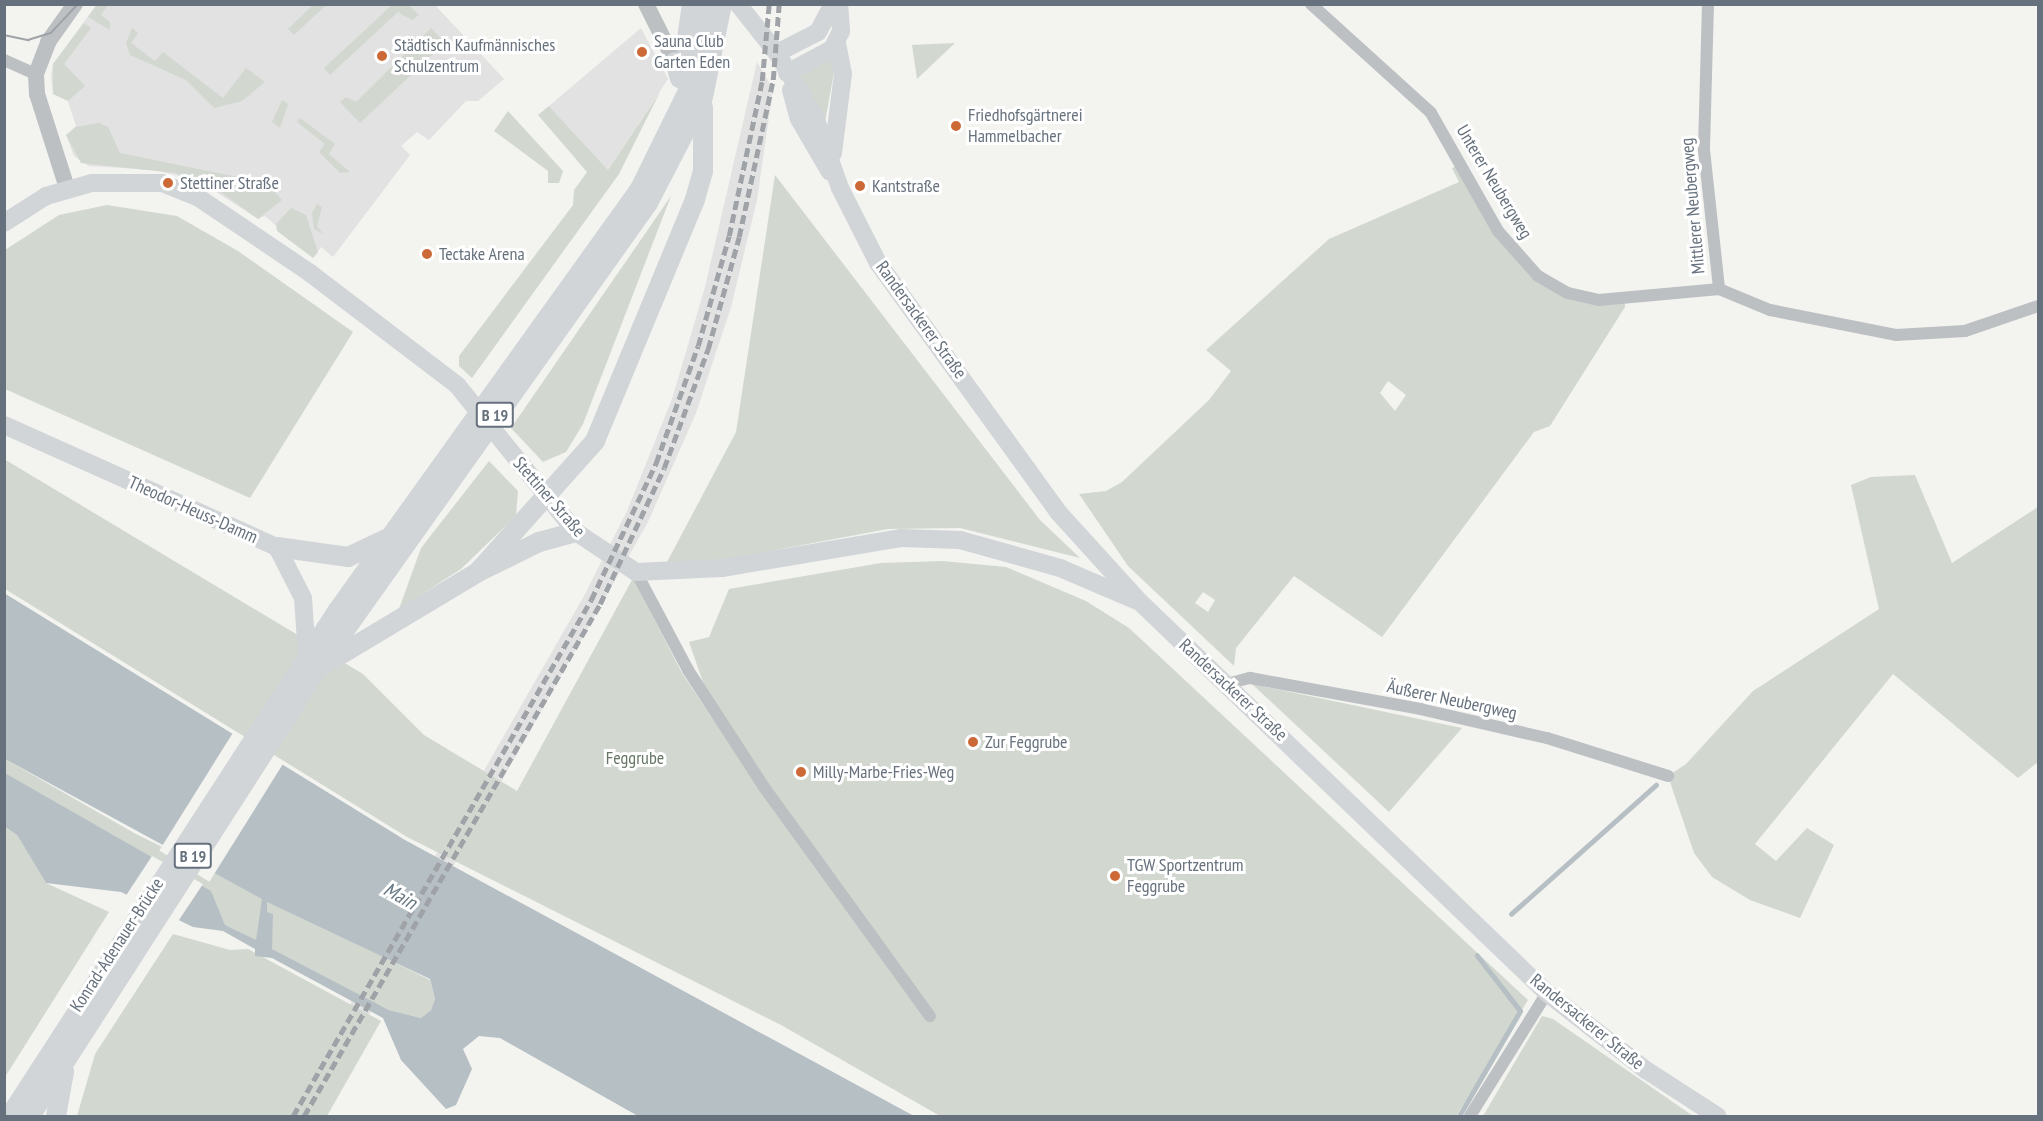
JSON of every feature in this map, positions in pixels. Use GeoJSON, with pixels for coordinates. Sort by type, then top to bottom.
{"type":"FeatureCollection","features":[{"type":"Feature","properties":{"kind":"main road"},"geometry":{"type":"LineString","coordinates":[[676,122],[678,70],[692,4]]}},
{"type":"Feature","properties":{"kind":"main road","name":"B 19"},"geometry":{"type":"LineString","coordinates":[[312,662],[580,284],[640,189],[676,122],[697,59],[706,4]]}},
{"type":"Feature","properties":{"kind":"main road","name":"B 19"},"geometry":{"type":"LineString","coordinates":[[312,662],[389,538],[677,157],[703,97],[722,4]]}},
{"type":"Feature","properties":{"kind":"main road","name":"Randersackerer Straße"},"geometry":{"type":"LineString","coordinates":[[738,4],[777,53],[815,117],[834,163],[838,182]]}},
{"type":"Feature","properties":{"kind":"main road"},"geometry":{"type":"LineString","coordinates":[[777,53],[818,32],[833,4]]}},
{"type":"Feature","properties":{"kind":"main road"},"geometry":{"type":"LineString","coordinates":[[834,163],[832,141],[843,74],[837,42],[839,4]]}},
{"type":"Feature","properties":{"kind":"main road"},"geometry":{"type":"LineString","coordinates":[[787,73],[837,42]]}},
{"type":"Feature","properties":{"kind":"main road","name":"Randersackerer Straße"},"geometry":{"type":"LineString","coordinates":[[787,73],[799,119],[838,182],[878,263],[1059,512],[1140,602],[1547,993],[1646,1070],[1718,1116]]}},
{"type":"Feature","properties":{"kind":"main road"},"geometry":{"type":"LineString","coordinates":[[478,572],[542,494],[595,441],[695,199],[703,171],[703,97]]}},
{"type":"Feature","properties":{"kind":"main road","name":"Stettiner Straße"},"geometry":{"type":"LineString","coordinates":[[4,223],[67,188],[115,181],[162,183],[199,198],[256,234],[457,385],[542,494],[576,532],[644,572]]}},
{"type":"Feature","properties":{"kind":"main road","name":"Theodor-Heuss-Damm"},"geometry":{"type":"LineString","coordinates":[[4,425],[277,547],[303,598],[312,662]]}},
{"type":"Feature","properties":{"kind":"main road"},"geometry":{"type":"LineString","coordinates":[[312,662],[394,623],[478,572],[539,542],[576,532]]}},
{"type":"Feature","properties":{"kind":"main road"},"geometry":{"type":"LineString","coordinates":[[277,547],[348,557],[389,538]]}},
{"type":"Feature","properties":{"kind":"main road"},"geometry":{"type":"LineString","coordinates":[[644,572],[722,568],[901,538],[960,540],[1060,568],[1140,602]]}},
{"type":"Feature","properties":{"kind":"main road","name":"Konrad-Adenauer-Brücke"},"geometry":{"type":"LineString","coordinates":[[73,1047],[312,662]]}},
{"type":"Feature","properties":{"kind":"main road","name":"Konrad-Adenauer-Brücke"},"geometry":{"type":"LineString","coordinates":[[10,1116],[312,662]]}},
{"type":"Feature","properties":{"kind":"main road"},"geometry":{"type":"LineString","coordinates":[[56,1116],[73,1047]]}},
{"type":"Feature","properties":{"kind":"main road","name":"B 19"},"geometry":{"type":"LineString","coordinates":[[30,1116],[73,1047]]}},
{"type":"Feature","properties":{"kind":"street"},"geometry":{"type":"LineString","coordinates":[[67,188],[36,74],[48,42],[75,4]]}},
{"type":"Feature","properties":{"kind":"street"},"geometry":{"type":"LineString","coordinates":[[646,4],[678,70]]}},
{"type":"Feature","properties":{"kind":"street","name":"Unterer Neubergweg"},"geometry":{"type":"LineString","coordinates":[[1311,4],[1431,113],[1498,231],[1538,276],[1568,293],[1599,300],[1719,289]]}},
{"type":"Feature","properties":{"kind":"street","name":"Mittlerer Neubergweg"},"geometry":{"type":"LineString","coordinates":[[1708,4],[1704,150],[1719,289],[1777,312],[1896,335],[1952,333],[2038,306]]}},
{"type":"Feature","properties":{"kind":"street"},"geometry":{"type":"LineString","coordinates":[[4,60],[36,74]]}},
{"type":"Feature","properties":{"kind":"street"},"geometry":{"type":"LineString","coordinates":[[644,572],[688,670],[764,788],[930,1016]]}},
{"type":"Feature","properties":{"kind":"street","name":"Äußerer Neubergweg"},"geometry":{"type":"LineString","coordinates":[[1227,684],[1250,678],[1420,709],[1547,738],[1668,776]]}},
{"type":"Feature","properties":{"kind":"street"},"geometry":{"type":"LineString","coordinates":[[1470,1116],[1547,993]]}},
{"type":"Feature","properties":{"kind":"shaded area"},"geometry":{"type":"Polygon","coordinates":[[[97,4],[435,5],[504,79],[478,101],[466,101],[429,140],[417,132],[401,146],[410,155],[333,257],[321,247],[313,258],[265,216],[258,219],[199,181],[155,170],[89,166],[74,156],[66,135],[76,126],[68,101],[53,94],[51,77],[53,64],[97,4]]]}},
{"type":"Feature","properties":{"kind":"shaded area"},"geometry":{"type":"Polygon","coordinates":[[[641,28],[668,79],[608,170],[549,106],[641,28]]]}},
{"type":"Feature","properties":{"kind":"shaded area"},"geometry":{"type":"Polygon","coordinates":[[[757,62],[773,89],[757,200],[731,307],[696,413],[648,522],[312,1116],[286,1116],[584,596],[627,511],[672,399],[705,287],[757,62]]]}},
{"type":"Feature","properties":{"kind":"green space"},"geometry":{"type":"Polygon","coordinates":[[[314,4],[326,5],[294,35],[288,29],[314,4]]]}},
{"type":"Feature","properties":{"kind":"green space"},"geometry":{"type":"Polygon","coordinates":[[[97,5],[108,5],[101,15],[110,22],[110,30],[88,17],[97,5]]]}},
{"type":"Feature","properties":{"kind":"green space"},"geometry":{"type":"Polygon","coordinates":[[[392,5],[409,5],[419,15],[412,20],[398,12],[330,75],[324,68],[392,5]]]}},
{"type":"Feature","properties":{"kind":"green space"},"geometry":{"type":"Polygon","coordinates":[[[84,23],[91,28],[64,64],[85,86],[68,101],[53,94],[53,64],[84,23]]]}},
{"type":"Feature","properties":{"kind":"green space"},"geometry":{"type":"Polygon","coordinates":[[[132,28],[138,33],[131,43],[155,61],[163,52],[223,98],[246,68],[265,82],[242,101],[214,108],[186,80],[130,55],[126,43],[132,28]]]}},
{"type":"Feature","properties":{"kind":"green space"},"geometry":{"type":"Polygon","coordinates":[[[431,28],[445,43],[360,123],[340,102],[346,97],[356,102],[431,28]]]}},
{"type":"Feature","properties":{"kind":"green space"},"geometry":{"type":"Polygon","coordinates":[[[955,43],[917,79],[912,45],[955,43]]]}},
{"type":"Feature","properties":{"kind":"green space"},"geometry":{"type":"Polygon","coordinates":[[[831,56],[836,61],[825,122],[799,77],[831,56]]]}},
{"type":"Feature","properties":{"kind":"green space"},"geometry":{"type":"Polygon","coordinates":[[[660,92],[619,174],[472,378],[459,366],[459,356],[573,205],[574,190],[587,172],[538,115],[549,106],[608,170],[660,92]]]}},
{"type":"Feature","properties":{"kind":"green space"},"geometry":{"type":"Polygon","coordinates":[[[282,100],[288,104],[280,128],[272,122],[282,100]]]}},
{"type":"Feature","properties":{"kind":"green space"},"geometry":{"type":"Polygon","coordinates":[[[508,111],[563,171],[559,183],[548,183],[548,171],[494,131],[508,111]]]}},
{"type":"Feature","properties":{"kind":"green space"},"geometry":{"type":"Polygon","coordinates":[[[300,118],[335,144],[329,154],[350,172],[340,173],[319,152],[325,144],[297,122],[300,118]]]}},
{"type":"Feature","properties":{"kind":"green space"},"geometry":{"type":"Polygon","coordinates":[[[99,123],[108,127],[120,153],[267,183],[282,200],[258,219],[222,193],[175,173],[81,163],[66,135],[76,127],[99,123]]]}},
{"type":"Feature","properties":{"kind":"green space"},"geometry":{"type":"Polygon","coordinates":[[[1461,164],[1523,261],[1568,293],[1625,298],[1625,307],[1550,426],[1534,432],[1382,637],[1294,576],[1236,648],[1234,666],[1128,566],[1079,494],[1106,491],[1122,482],[1209,400],[1231,371],[1206,350],[1329,239],[1459,182],[1452,168],[1461,164]],[[1388,381],[1380,393],[1395,411],[1406,395],[1388,381]],[[1203,592],[1195,603],[1208,612],[1215,600],[1203,592]]]}},
{"type":"Feature","properties":{"kind":"green space"},"geometry":{"type":"Polygon","coordinates":[[[775,175],[1040,520],[1080,558],[960,528],[888,529],[722,560],[667,562],[736,432],[775,175]]]}},
{"type":"Feature","properties":{"kind":"green space"},"geometry":{"type":"Polygon","coordinates":[[[671,196],[583,424],[566,452],[543,462],[511,428],[671,196]]]}},
{"type":"Feature","properties":{"kind":"green space"},"geometry":{"type":"Polygon","coordinates":[[[317,204],[322,207],[317,226],[323,234],[314,229],[312,213],[317,204]]]}},
{"type":"Feature","properties":{"kind":"green space"},"geometry":{"type":"Polygon","coordinates":[[[107,205],[177,216],[238,251],[353,332],[250,498],[5,389],[5,250],[59,215],[107,205]]]}},
{"type":"Feature","properties":{"kind":"green space"},"geometry":{"type":"Polygon","coordinates":[[[291,208],[306,215],[318,252],[313,258],[277,231],[276,224],[291,208]]]}},
{"type":"Feature","properties":{"kind":"green space","name":"TGW Sportzentrum Feggrube"},"geometry":{"type":"Polygon","coordinates":[[[4,459],[363,674],[424,735],[517,791],[633,578],[682,673],[760,790],[906,973],[762,780],[705,688],[689,642],[709,637],[729,589],[881,563],[943,561],[1006,567],[1086,601],[1129,628],[1528,1000],[1456,1116],[940,1116],[781,1025],[407,837],[5,589],[4,459]]]}},
{"type":"Feature","properties":{"kind":"green space"},"geometry":{"type":"Polygon","coordinates":[[[489,461],[518,491],[516,516],[461,569],[399,609],[421,548],[489,461]]]}},
{"type":"Feature","properties":{"kind":"green space"},"geometry":{"type":"Polygon","coordinates":[[[1915,475],[1952,563],[2038,507],[2038,762],[2018,778],[1893,674],[1755,844],[1776,861],[1807,828],[1834,845],[1800,918],[1750,900],[1712,877],[1694,853],[1668,776],[1686,764],[1753,691],[1879,609],[1851,485],[1871,477],[1915,475]]]}},
{"type":"Feature","properties":{"kind":"green space"},"geometry":{"type":"Polygon","coordinates":[[[1252,684],[1462,728],[1389,812],[1252,684]]]}},
{"type":"Feature","properties":{"kind":"green space"},"geometry":{"type":"Polygon","coordinates":[[[5,759],[136,834],[430,980],[435,999],[431,1010],[421,1018],[389,1010],[225,925],[210,891],[5,773],[5,759]]]}},
{"type":"Feature","properties":{"kind":"green space"},"geometry":{"type":"Polygon","coordinates":[[[5,827],[17,835],[46,883],[109,912],[5,1077],[5,827]]]}},
{"type":"Feature","properties":{"kind":"green space"},"geometry":{"type":"Polygon","coordinates":[[[173,934],[230,950],[248,949],[381,1021],[327,1116],[77,1116],[95,1054],[173,934]]]}},
{"type":"Feature","properties":{"kind":"green space"},"geometry":{"type":"Polygon","coordinates":[[[1542,1016],[1553,1019],[1693,1116],[1483,1116],[1542,1016]]]}},
{"type":"Feature","properties":{"kind":"water","name":"Main"},"geometry":{"type":"Polygon","coordinates":[[[4,593],[405,840],[914,1116],[638,1116],[500,1038],[479,1036],[463,1049],[472,1069],[456,1105],[446,1109],[401,1060],[383,1018],[272,958],[255,956],[255,949],[223,931],[193,927],[121,892],[46,883],[17,835],[5,827],[5,773],[211,891],[225,925],[256,940],[262,899],[5,759],[4,593]],[[267,902],[267,912],[273,914],[272,949],[389,1010],[421,1018],[431,1010],[435,999],[430,979],[267,902]]]}},
{"type":"Feature","properties":{"kind":"pier"},"geometry":{"type":"Polygon","coordinates":[[[234,731],[284,762],[209,882],[159,851],[234,731]]]}},
{"type":"Feature","properties":{"kind":"pier"},"geometry":{"type":"Polygon","coordinates":[[[152,856],[203,884],[177,923],[125,897],[152,856]]]}},
{"type":"Feature","properties":{"kind":"waterway"},"geometry":{"type":"LineString","coordinates":[[1511,914],[1656,785]]}},
{"type":"Feature","properties":{"kind":"waterway"},"geometry":{"type":"LineString","coordinates":[[1459,1116],[1520,1011],[1477,956]]}},
{"type":"Feature","properties":{"kind":"tram line"},"geometry":{"type":"LineString","coordinates":[[4,35],[28,40],[51,33],[78,4]]}},
{"type":"Feature","properties":{"kind":"railway"},"geometry":{"type":"LineString","coordinates":[[293,1116],[591,600],[656,463],[698,346],[729,236],[762,81],[769,4]]}},
{"type":"Feature","properties":{"kind":"railway"},"geometry":{"type":"LineString","coordinates":[[304,1116],[600,604],[664,468],[708,349],[739,237],[773,80],[779,4]]}},
{"type":"Feature","properties":{"kind":"place","name":"Sauna Club Garten Eden"},"geometry":{"type":"Point","coordinates":[642,52]}},
{"type":"Feature","properties":{"kind":"place","name":"Städtisch Kaufmännisches Schulzentrum"},"geometry":{"type":"Point","coordinates":[382,56]}},
{"type":"Feature","properties":{"kind":"place","name":"Friedhofsgärtnerei Hammelbacher"},"geometry":{"type":"Point","coordinates":[956,126]}},
{"type":"Feature","properties":{"kind":"place","name":"Stettiner Straße"},"geometry":{"type":"Point","coordinates":[168,183]}},
{"type":"Feature","properties":{"kind":"place","name":"Kantstraße"},"geometry":{"type":"Point","coordinates":[860,186]}},
{"type":"Feature","properties":{"kind":"place","name":"Tectake Arena"},"geometry":{"type":"Point","coordinates":[427,254]}},
{"type":"Feature","properties":{"kind":"place","name":"Zur Feggrube"},"geometry":{"type":"Point","coordinates":[973,742]}},
{"type":"Feature","properties":{"kind":"place","name":"Milly-Marbe-Fries-Weg"},"geometry":{"type":"Point","coordinates":[801,772]}},
{"type":"Feature","properties":{"kind":"place","name":"TGW Sportzentrum Feggrube"},"geometry":{"type":"Point","coordinates":[1115,876]}},
{"type":"Feature","properties":{"kind":"park label","name":"Feggrube"},"geometry":{"type":"Point","coordinates":[635,758]}}]}
